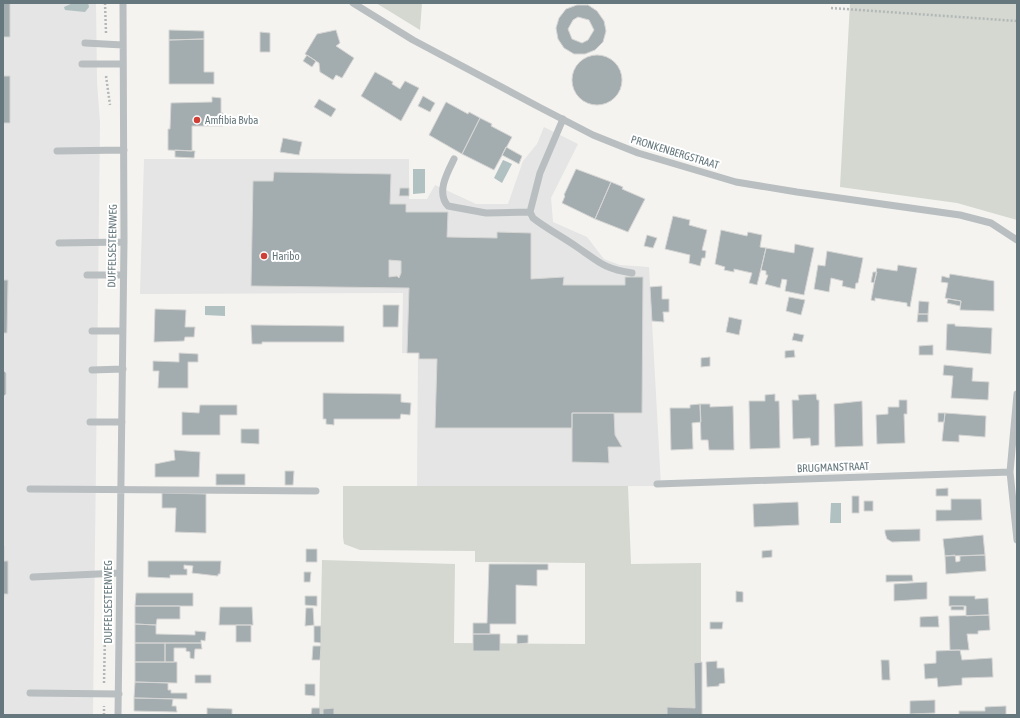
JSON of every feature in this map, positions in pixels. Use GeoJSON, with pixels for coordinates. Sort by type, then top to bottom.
{"type":"FeatureCollection","features":[{"type":"Feature","properties":{"kind":"street","name":"DUFFELSESTEENWEG"},"geometry":{"type":"LineString","coordinates":[[118,715],[124,242],[123,3]]}},
{"type":"Feature","properties":{"kind":"street","name":"PRONKENBERGSTRAAT"},"geometry":{"type":"LineString","coordinates":[[353,3],[413,40],[593,135],[638,153],[736,182],[960,215],[991,224],[1017,240]]}},
{"type":"Feature","properties":{"kind":"street"},"geometry":{"type":"LineString","coordinates":[[85,43],[123,45]]}},
{"type":"Feature","properties":{"kind":"street"},"geometry":{"type":"LineString","coordinates":[[82,64],[123,64]]}},
{"type":"Feature","properties":{"kind":"street"},"geometry":{"type":"LineString","coordinates":[[563,119],[540,173],[530,212],[533,218],[600,264],[614,270],[632,273]]}},
{"type":"Feature","properties":{"kind":"street"},"geometry":{"type":"LineString","coordinates":[[57,151],[124,150]]}},
{"type":"Feature","properties":{"kind":"street"},"geometry":{"type":"LineString","coordinates":[[454,159],[448,170],[442,193],[444,202],[448,206],[486,213],[530,212]]}},
{"type":"Feature","properties":{"kind":"street"},"geometry":{"type":"LineString","coordinates":[[59,243],[124,242]]}},
{"type":"Feature","properties":{"kind":"street"},"geometry":{"type":"LineString","coordinates":[[87,275],[123,275]]}},
{"type":"Feature","properties":{"kind":"street"},"geometry":{"type":"LineString","coordinates":[[92,331],[122,331]]}},
{"type":"Feature","properties":{"kind":"street"},"geometry":{"type":"LineString","coordinates":[[92,370],[123,369]]}},
{"type":"Feature","properties":{"kind":"street"},"geometry":{"type":"LineString","coordinates":[[1017,394],[1010,472],[1017,540]]}},
{"type":"Feature","properties":{"kind":"street"},"geometry":{"type":"LineString","coordinates":[[90,422],[122,422]]}},
{"type":"Feature","properties":{"kind":"street","name":"BRUGMANSTRAAT"},"geometry":{"type":"LineString","coordinates":[[657,484],[1010,472]]}},
{"type":"Feature","properties":{"kind":"street"},"geometry":{"type":"LineString","coordinates":[[30,489],[316,491]]}},
{"type":"Feature","properties":{"kind":"street"},"geometry":{"type":"LineString","coordinates":[[33,576],[119,573]]}},
{"type":"Feature","properties":{"kind":"street"},"geometry":{"type":"LineString","coordinates":[[30,693],[119,694]]}},
{"type":"Feature","properties":{"kind":"path"},"geometry":{"type":"LineString","coordinates":[[831,8],[1017,21]]}},
{"type":"Feature","properties":{"kind":"shaded area"},"geometry":{"type":"Polygon","coordinates":[[[3,3],[96,3],[97,82],[100,123],[93,715],[3,715],[3,3]]]}},
{"type":"Feature","properties":{"kind":"shaded area"},"geometry":{"type":"Polygon","coordinates":[[[73,3],[88,3],[89,7],[85,12],[65,10],[64,7],[73,3]]]}},
{"type":"Feature","properties":{"kind":"shaded area"},"geometry":{"type":"Polygon","coordinates":[[[376,3],[422,3],[420,30],[376,3]]]}},
{"type":"Feature","properties":{"kind":"shaded area"},"geometry":{"type":"Polygon","coordinates":[[[850,3],[1017,3],[1017,220],[957,203],[840,187],[850,3]]]}},
{"type":"Feature","properties":{"kind":"shaded area"},"geometry":{"type":"Polygon","coordinates":[[[544,127],[578,144],[551,198],[553,222],[587,237],[604,259],[620,265],[649,267],[661,486],[417,487],[418,353],[402,353],[403,293],[140,294],[144,159],[409,159],[409,199],[427,199],[435,185],[476,204],[508,204],[523,161],[537,144],[544,127]]]}},
{"type":"Feature","properties":{"kind":"shaded area"},"geometry":{"type":"Polygon","coordinates":[[[503,160],[512,164],[502,183],[494,178],[503,160]]]}},
{"type":"Feature","properties":{"kind":"shaded area"},"geometry":{"type":"Polygon","coordinates":[[[413,169],[425,169],[425,193],[413,194],[413,169]]]}},
{"type":"Feature","properties":{"kind":"shaded area"},"geometry":{"type":"Polygon","coordinates":[[[205,306],[225,306],[225,316],[205,315],[205,306]]]}},
{"type":"Feature","properties":{"kind":"shaded area"},"geometry":{"type":"Polygon","coordinates":[[[343,486],[628,486],[631,564],[701,563],[701,715],[319,715],[322,560],[455,564],[454,643],[585,644],[585,563],[475,562],[475,551],[360,550],[344,544],[343,486]]]}},
{"type":"Feature","properties":{"kind":"shaded area"},"geometry":{"type":"Polygon","coordinates":[[[831,503],[841,503],[841,523],[830,523],[831,503]]]}},
{"type":"Feature","properties":{"kind":"building"},"geometry":{"type":"Polygon","coordinates":[[[3,3],[10,3],[10,37],[3,37],[3,3]]]}},
{"type":"Feature","properties":{"kind":"building"},"geometry":{"type":"Polygon","coordinates":[[[577,5],[588,5],[597,11],[604,21],[606,31],[603,42],[595,50],[585,54],[574,54],[564,48],[558,39],[556,28],[559,18],[566,9],[577,5]],[[578,17],[573,20],[568,29],[572,39],[582,43],[588,40],[594,30],[589,20],[578,17]]]}},
{"type":"Feature","properties":{"kind":"building"},"geometry":{"type":"Polygon","coordinates":[[[169,30],[204,31],[204,39],[169,40],[169,30]]]}},
{"type":"Feature","properties":{"kind":"building"},"geometry":{"type":"Polygon","coordinates":[[[336,30],[340,43],[336,46],[354,58],[342,78],[336,75],[333,80],[320,72],[319,63],[305,54],[317,34],[336,30]]]}},
{"type":"Feature","properties":{"kind":"building"},"geometry":{"type":"Polygon","coordinates":[[[260,32],[270,33],[270,52],[260,52],[260,32]]]}},
{"type":"Feature","properties":{"kind":"building"},"geometry":{"type":"Polygon","coordinates":[[[204,39],[204,72],[214,72],[214,84],[169,84],[169,40],[204,39]]]}},
{"type":"Feature","properties":{"kind":"building"},"geometry":{"type":"Polygon","coordinates":[[[307,55],[316,61],[312,67],[303,61],[307,55]]]}},
{"type":"Feature","properties":{"kind":"building"},"geometry":{"type":"Polygon","coordinates":[[[592,55],[602,55],[615,62],[622,75],[622,85],[615,98],[602,105],[592,105],[583,101],[576,94],[572,85],[572,75],[576,66],[583,59],[592,55]]]}},
{"type":"Feature","properties":{"kind":"building"},"geometry":{"type":"Polygon","coordinates":[[[375,72],[393,82],[392,84],[400,89],[405,81],[419,88],[401,121],[361,96],[375,72]]]}},
{"type":"Feature","properties":{"kind":"building"},"geometry":{"type":"Polygon","coordinates":[[[3,76],[10,76],[10,123],[3,123],[3,76]]]}},
{"type":"Feature","properties":{"kind":"building"},"geometry":{"type":"Polygon","coordinates":[[[423,96],[435,103],[430,112],[418,106],[423,96]]]}},
{"type":"Feature","properties":{"kind":"building","name":"Amfibia Bvba"},"geometry":{"type":"Polygon","coordinates":[[[212,97],[221,98],[223,126],[192,126],[192,151],[168,150],[168,129],[170,129],[171,103],[212,102],[212,97]]]}},
{"type":"Feature","properties":{"kind":"building"},"geometry":{"type":"Polygon","coordinates":[[[319,99],[336,109],[331,117],[314,107],[319,99]]]}},
{"type":"Feature","properties":{"kind":"building"},"geometry":{"type":"Polygon","coordinates":[[[446,102],[468,114],[469,112],[480,118],[462,154],[429,135],[446,102]]]}},
{"type":"Feature","properties":{"kind":"building"},"geometry":{"type":"Polygon","coordinates":[[[480,118],[492,124],[491,126],[512,137],[494,170],[462,154],[480,118]]]}},
{"type":"Feature","properties":{"kind":"building"},"geometry":{"type":"Polygon","coordinates":[[[283,138],[302,142],[299,155],[280,152],[283,138]]]}},
{"type":"Feature","properties":{"kind":"building"},"geometry":{"type":"Polygon","coordinates":[[[506,147],[522,156],[519,164],[502,155],[506,147]]]}},
{"type":"Feature","properties":{"kind":"building"},"geometry":{"type":"Polygon","coordinates":[[[175,150],[195,151],[194,158],[175,157],[175,150]]]}},
{"type":"Feature","properties":{"kind":"building"},"geometry":{"type":"Polygon","coordinates":[[[576,169],[611,182],[595,219],[562,203],[576,169]]]}},
{"type":"Feature","properties":{"kind":"building"},"geometry":{"type":"Polygon","coordinates":[[[274,172],[391,174],[390,204],[406,204],[406,212],[448,212],[447,237],[497,238],[497,232],[531,233],[531,279],[564,277],[563,285],[625,285],[625,277],[643,277],[642,413],[572,413],[572,428],[435,428],[437,359],[419,359],[419,353],[407,353],[409,288],[251,286],[253,181],[273,181],[274,172]],[[389,260],[389,277],[397,276],[399,278],[401,273],[401,261],[389,260]]]}},
{"type":"Feature","properties":{"kind":"building"},"geometry":{"type":"Polygon","coordinates":[[[611,182],[623,187],[622,189],[645,199],[628,232],[595,219],[611,182]]]}},
{"type":"Feature","properties":{"kind":"building"},"geometry":{"type":"Polygon","coordinates":[[[400,188],[409,188],[409,196],[399,196],[400,188]]]}},
{"type":"Feature","properties":{"kind":"building"},"geometry":{"type":"Polygon","coordinates":[[[673,216],[690,220],[689,225],[707,230],[702,250],[706,251],[705,258],[702,258],[700,266],[689,263],[690,255],[665,249],[673,216]]]}},
{"type":"Feature","properties":{"kind":"building"},"geometry":{"type":"Polygon","coordinates":[[[721,230],[747,236],[748,232],[762,235],[760,247],[766,248],[757,285],[749,283],[752,273],[734,269],[734,272],[724,270],[725,267],[715,264],[721,230]]]}},
{"type":"Feature","properties":{"kind":"building"},"geometry":{"type":"Polygon","coordinates":[[[647,235],[657,238],[653,248],[644,246],[647,235]]]}},
{"type":"Feature","properties":{"kind":"building"},"geometry":{"type":"Polygon","coordinates":[[[795,244],[814,248],[804,295],[785,291],[787,280],[782,279],[780,288],[765,284],[768,275],[766,275],[766,271],[761,270],[766,248],[794,253],[795,244]]]}},
{"type":"Feature","properties":{"kind":"building"},"geometry":{"type":"Polygon","coordinates":[[[827,251],[863,258],[858,283],[856,283],[855,289],[842,286],[843,281],[831,278],[829,292],[814,289],[818,265],[825,266],[827,251]]]}},
{"type":"Feature","properties":{"kind":"building"},"geometry":{"type":"Polygon","coordinates":[[[898,265],[917,268],[910,307],[907,306],[907,303],[875,298],[875,301],[871,300],[877,268],[897,271],[898,265]]]}},
{"type":"Feature","properties":{"kind":"building"},"geometry":{"type":"Polygon","coordinates":[[[873,272],[877,272],[874,283],[871,282],[873,272]]]}},
{"type":"Feature","properties":{"kind":"building"},"geometry":{"type":"Polygon","coordinates":[[[950,274],[994,281],[994,311],[960,310],[961,301],[945,298],[948,283],[941,282],[942,276],[949,278],[950,274]]]}},
{"type":"Feature","properties":{"kind":"building"},"geometry":{"type":"Polygon","coordinates":[[[3,280],[8,280],[7,333],[3,333],[3,280]]]}},
{"type":"Feature","properties":{"kind":"building"},"geometry":{"type":"Polygon","coordinates":[[[662,286],[662,299],[669,299],[669,312],[663,312],[664,322],[652,321],[650,287],[662,286]]]}},
{"type":"Feature","properties":{"kind":"building"},"geometry":{"type":"Polygon","coordinates":[[[789,297],[805,300],[801,315],[786,311],[789,297]]]}},
{"type":"Feature","properties":{"kind":"building"},"geometry":{"type":"Polygon","coordinates":[[[948,299],[961,301],[960,306],[947,303],[948,299]]]}},
{"type":"Feature","properties":{"kind":"building"},"geometry":{"type":"Polygon","coordinates":[[[919,301],[929,302],[928,314],[918,314],[919,301]]]}},
{"type":"Feature","properties":{"kind":"building"},"geometry":{"type":"Polygon","coordinates":[[[383,305],[399,305],[398,327],[383,327],[383,305]]]}},
{"type":"Feature","properties":{"kind":"building"},"geometry":{"type":"Polygon","coordinates":[[[155,309],[186,310],[185,327],[195,327],[194,337],[185,337],[184,341],[154,342],[155,309]]]}},
{"type":"Feature","properties":{"kind":"building"},"geometry":{"type":"Polygon","coordinates":[[[918,314],[928,314],[928,322],[917,322],[918,314]]]}},
{"type":"Feature","properties":{"kind":"building"},"geometry":{"type":"Polygon","coordinates":[[[729,317],[742,320],[739,335],[726,332],[729,317]]]}},
{"type":"Feature","properties":{"kind":"building"},"geometry":{"type":"Polygon","coordinates":[[[947,324],[955,324],[955,326],[992,328],[991,354],[946,350],[947,324]]]}},
{"type":"Feature","properties":{"kind":"building"},"geometry":{"type":"Polygon","coordinates":[[[251,325],[344,326],[344,342],[262,342],[262,344],[252,344],[251,325]]]}},
{"type":"Feature","properties":{"kind":"building"},"geometry":{"type":"Polygon","coordinates":[[[794,333],[804,335],[802,342],[792,340],[794,333]]]}},
{"type":"Feature","properties":{"kind":"building"},"geometry":{"type":"Polygon","coordinates":[[[933,345],[933,355],[919,355],[919,346],[933,345]]]}},
{"type":"Feature","properties":{"kind":"building"},"geometry":{"type":"Polygon","coordinates":[[[794,350],[795,357],[785,358],[785,351],[794,350]]]}},
{"type":"Feature","properties":{"kind":"building"},"geometry":{"type":"Polygon","coordinates":[[[179,353],[198,354],[198,362],[188,362],[188,388],[158,388],[159,371],[153,371],[153,361],[179,362],[179,353]]]}},
{"type":"Feature","properties":{"kind":"building"},"geometry":{"type":"Polygon","coordinates":[[[710,357],[710,366],[701,367],[701,358],[710,357]]]}},
{"type":"Feature","properties":{"kind":"building"},"geometry":{"type":"Polygon","coordinates":[[[944,365],[973,368],[972,381],[989,382],[988,400],[951,398],[953,376],[943,375],[944,365]]]}},
{"type":"Feature","properties":{"kind":"building"},"geometry":{"type":"Polygon","coordinates":[[[3,370],[6,373],[6,394],[3,397],[3,370]]]}},
{"type":"Feature","properties":{"kind":"building"},"geometry":{"type":"Polygon","coordinates":[[[323,393],[401,394],[401,402],[411,403],[410,415],[401,414],[400,419],[334,419],[334,425],[326,424],[326,419],[323,419],[323,393]]]}},
{"type":"Feature","properties":{"kind":"building"},"geometry":{"type":"Polygon","coordinates":[[[775,394],[775,401],[779,401],[780,448],[750,449],[749,401],[765,401],[765,395],[775,394]]]}},
{"type":"Feature","properties":{"kind":"building"},"geometry":{"type":"Polygon","coordinates":[[[816,394],[817,400],[819,400],[819,445],[811,446],[810,438],[793,439],[792,400],[799,400],[798,395],[816,394]]]}},
{"type":"Feature","properties":{"kind":"building"},"geometry":{"type":"Polygon","coordinates":[[[899,400],[907,400],[907,414],[904,414],[905,443],[877,444],[876,415],[888,414],[888,407],[899,407],[899,400]]]}},
{"type":"Feature","properties":{"kind":"building"},"geometry":{"type":"Polygon","coordinates":[[[862,401],[863,446],[835,447],[834,404],[862,401]]]}},
{"type":"Feature","properties":{"kind":"building"},"geometry":{"type":"Polygon","coordinates":[[[700,404],[710,404],[710,407],[733,406],[734,450],[709,450],[708,440],[701,440],[700,404]]]}},
{"type":"Feature","properties":{"kind":"building"},"geometry":{"type":"Polygon","coordinates":[[[700,404],[701,422],[692,423],[693,449],[671,450],[670,408],[690,408],[690,405],[700,404]]]}},
{"type":"Feature","properties":{"kind":"building"},"geometry":{"type":"Polygon","coordinates":[[[200,405],[237,405],[237,415],[220,415],[220,435],[182,435],[182,412],[199,413],[200,405]]]}},
{"type":"Feature","properties":{"kind":"building"},"geometry":{"type":"Polygon","coordinates":[[[572,413],[614,413],[615,435],[622,447],[608,447],[609,463],[572,462],[572,413]]]}},
{"type":"Feature","properties":{"kind":"building"},"geometry":{"type":"Polygon","coordinates":[[[938,413],[945,413],[944,422],[938,422],[938,413]]]}},
{"type":"Feature","properties":{"kind":"building"},"geometry":{"type":"Polygon","coordinates":[[[945,413],[986,416],[985,437],[959,435],[959,442],[942,441],[945,413]]]}},
{"type":"Feature","properties":{"kind":"building"},"geometry":{"type":"Polygon","coordinates":[[[241,429],[259,429],[259,444],[241,443],[241,429]]]}},
{"type":"Feature","properties":{"kind":"building"},"geometry":{"type":"Polygon","coordinates":[[[174,450],[200,452],[199,477],[155,477],[155,464],[175,460],[174,450]]]}},
{"type":"Feature","properties":{"kind":"building"},"geometry":{"type":"Polygon","coordinates":[[[285,471],[294,471],[293,485],[285,485],[285,471]]]}},
{"type":"Feature","properties":{"kind":"building"},"geometry":{"type":"Polygon","coordinates":[[[216,474],[245,474],[245,485],[216,485],[216,474]]]}},
{"type":"Feature","properties":{"kind":"building"},"geometry":{"type":"Polygon","coordinates":[[[948,488],[948,496],[936,496],[936,489],[948,488]]]}},
{"type":"Feature","properties":{"kind":"building"},"geometry":{"type":"Polygon","coordinates":[[[162,493],[206,494],[206,533],[175,532],[176,508],[162,508],[162,493]]]}},
{"type":"Feature","properties":{"kind":"building"},"geometry":{"type":"Polygon","coordinates":[[[852,496],[859,496],[859,513],[852,513],[852,496]]]}},
{"type":"Feature","properties":{"kind":"building"},"geometry":{"type":"Polygon","coordinates":[[[951,499],[981,499],[982,520],[936,521],[936,510],[951,510],[951,499]]]}},
{"type":"Feature","properties":{"kind":"building"},"geometry":{"type":"Polygon","coordinates":[[[864,501],[873,501],[873,511],[864,511],[864,501]]]}},
{"type":"Feature","properties":{"kind":"building"},"geometry":{"type":"Polygon","coordinates":[[[798,502],[799,525],[754,527],[753,504],[798,502]]]}},
{"type":"Feature","properties":{"kind":"building"},"geometry":{"type":"Polygon","coordinates":[[[920,529],[920,541],[892,542],[887,539],[885,533],[885,530],[920,529]]]}},
{"type":"Feature","properties":{"kind":"building"},"geometry":{"type":"Polygon","coordinates":[[[983,535],[985,555],[945,556],[943,539],[983,535]]]}},
{"type":"Feature","properties":{"kind":"building"},"geometry":{"type":"Polygon","coordinates":[[[3,546],[4,561],[8,561],[8,594],[4,594],[3,609],[3,546]]]}},
{"type":"Feature","properties":{"kind":"building"},"geometry":{"type":"Polygon","coordinates":[[[306,549],[317,549],[317,562],[306,562],[306,549]]]}},
{"type":"Feature","properties":{"kind":"building"},"geometry":{"type":"Polygon","coordinates":[[[772,550],[772,557],[762,558],[762,551],[772,550]]]}},
{"type":"Feature","properties":{"kind":"building"},"geometry":{"type":"Polygon","coordinates":[[[955,555],[956,562],[960,561],[960,556],[985,555],[986,571],[946,574],[945,556],[955,555]]]}},
{"type":"Feature","properties":{"kind":"building"},"geometry":{"type":"Polygon","coordinates":[[[148,561],[221,561],[220,574],[218,574],[218,576],[192,573],[193,566],[184,565],[184,569],[187,569],[187,575],[170,575],[170,578],[148,577],[148,561]]]}},
{"type":"Feature","properties":{"kind":"building"},"geometry":{"type":"Polygon","coordinates":[[[489,564],[548,564],[548,570],[537,570],[537,586],[516,585],[516,624],[490,624],[490,634],[473,634],[473,623],[487,623],[489,564]]]}},
{"type":"Feature","properties":{"kind":"building"},"geometry":{"type":"Polygon","coordinates":[[[304,572],[311,572],[310,582],[304,582],[304,572]]]}},
{"type":"Feature","properties":{"kind":"building"},"geometry":{"type":"Polygon","coordinates":[[[886,575],[912,575],[913,581],[886,582],[886,575]]]}},
{"type":"Feature","properties":{"kind":"building"},"geometry":{"type":"Polygon","coordinates":[[[927,582],[927,599],[894,601],[894,584],[927,582]]]}},
{"type":"Feature","properties":{"kind":"building"},"geometry":{"type":"Polygon","coordinates":[[[736,591],[743,592],[743,602],[736,602],[736,591]]]}},
{"type":"Feature","properties":{"kind":"building"},"geometry":{"type":"Polygon","coordinates":[[[136,593],[193,593],[193,606],[135,606],[136,593]]]}},
{"type":"Feature","properties":{"kind":"building"},"geometry":{"type":"Polygon","coordinates":[[[305,596],[317,596],[317,606],[305,605],[305,596]]]}},
{"type":"Feature","properties":{"kind":"building"},"geometry":{"type":"Polygon","coordinates":[[[949,596],[975,596],[975,599],[988,598],[989,615],[966,616],[966,606],[949,606],[949,596]]]}},
{"type":"Feature","properties":{"kind":"building"},"geometry":{"type":"Polygon","coordinates":[[[135,606],[180,606],[180,619],[157,619],[156,625],[135,624],[135,606]]]}},
{"type":"Feature","properties":{"kind":"building"},"geometry":{"type":"Polygon","coordinates":[[[951,606],[964,606],[964,610],[951,610],[951,606]]]}},
{"type":"Feature","properties":{"kind":"building"},"geometry":{"type":"Polygon","coordinates":[[[220,607],[252,607],[253,625],[219,625],[220,607]]]}},
{"type":"Feature","properties":{"kind":"building"},"geometry":{"type":"Polygon","coordinates":[[[306,608],[313,608],[314,625],[305,626],[306,608]]]}},
{"type":"Feature","properties":{"kind":"building"},"geometry":{"type":"Polygon","coordinates":[[[989,615],[990,630],[978,631],[978,634],[967,634],[969,650],[950,650],[949,616],[989,615]]]}},
{"type":"Feature","properties":{"kind":"building"},"geometry":{"type":"Polygon","coordinates":[[[938,616],[939,627],[920,627],[920,617],[938,616]]]}},
{"type":"Feature","properties":{"kind":"building"},"geometry":{"type":"Polygon","coordinates":[[[710,622],[723,622],[722,629],[710,629],[710,622]]]}},
{"type":"Feature","properties":{"kind":"building"},"geometry":{"type":"Polygon","coordinates":[[[135,624],[156,625],[156,634],[195,635],[195,631],[206,632],[205,641],[201,640],[201,643],[135,643],[135,624]]]}},
{"type":"Feature","properties":{"kind":"building"},"geometry":{"type":"Polygon","coordinates":[[[236,625],[251,625],[251,642],[236,642],[236,625]]]}},
{"type":"Feature","properties":{"kind":"building"},"geometry":{"type":"Polygon","coordinates":[[[314,626],[321,626],[321,643],[314,642],[314,626]]]}},
{"type":"Feature","properties":{"kind":"building"},"geometry":{"type":"Polygon","coordinates":[[[473,634],[500,634],[500,651],[473,651],[473,634]]]}},
{"type":"Feature","properties":{"kind":"building"},"geometry":{"type":"Polygon","coordinates":[[[517,635],[528,635],[528,643],[517,644],[517,635]]]}},
{"type":"Feature","properties":{"kind":"building"},"geometry":{"type":"Polygon","coordinates":[[[135,643],[165,643],[165,662],[135,662],[135,643]]]}},
{"type":"Feature","properties":{"kind":"building"},"geometry":{"type":"Polygon","coordinates":[[[165,643],[201,643],[202,649],[195,649],[194,659],[190,658],[190,652],[186,651],[186,648],[174,648],[174,662],[165,662],[165,643]]]}},
{"type":"Feature","properties":{"kind":"building"},"geometry":{"type":"Polygon","coordinates":[[[313,646],[321,646],[320,660],[312,660],[313,646]]]}},
{"type":"Feature","properties":{"kind":"building"},"geometry":{"type":"Polygon","coordinates":[[[960,650],[962,660],[992,658],[993,677],[962,678],[962,685],[938,687],[937,678],[925,679],[924,664],[936,663],[936,651],[960,650]]]}},
{"type":"Feature","properties":{"kind":"building"},"geometry":{"type":"Polygon","coordinates":[[[881,660],[889,660],[890,680],[882,680],[881,660]]]}},
{"type":"Feature","properties":{"kind":"building"},"geometry":{"type":"Polygon","coordinates":[[[717,661],[717,668],[724,668],[725,683],[719,684],[719,686],[707,687],[706,662],[717,661]]]}},
{"type":"Feature","properties":{"kind":"building"},"geometry":{"type":"Polygon","coordinates":[[[135,662],[177,662],[177,683],[135,682],[135,662]]]}},
{"type":"Feature","properties":{"kind":"building"},"geometry":{"type":"Polygon","coordinates":[[[702,662],[702,715],[667,715],[667,707],[695,708],[694,663],[702,662]]]}},
{"type":"Feature","properties":{"kind":"building"},"geometry":{"type":"Polygon","coordinates":[[[195,675],[211,675],[211,683],[195,683],[195,675]]]}},
{"type":"Feature","properties":{"kind":"building"},"geometry":{"type":"Polygon","coordinates":[[[135,682],[168,683],[168,690],[171,690],[171,693],[187,693],[187,699],[134,698],[135,682]]]}},
{"type":"Feature","properties":{"kind":"building"},"geometry":{"type":"Polygon","coordinates":[[[305,684],[315,684],[315,696],[305,695],[305,684]]]}},
{"type":"Feature","properties":{"kind":"building"},"geometry":{"type":"Polygon","coordinates":[[[134,698],[173,699],[172,706],[176,706],[177,712],[134,711],[134,698]]]}},
{"type":"Feature","properties":{"kind":"building"},"geometry":{"type":"Polygon","coordinates":[[[935,700],[935,713],[910,714],[910,701],[935,700]]]}},
{"type":"Feature","properties":{"kind":"building"},"geometry":{"type":"Polygon","coordinates":[[[1006,706],[1006,715],[959,715],[959,711],[985,711],[985,707],[1006,706]]]}},
{"type":"Feature","properties":{"kind":"building"},"geometry":{"type":"Polygon","coordinates":[[[207,708],[232,709],[232,715],[207,715],[207,708]]]}},
{"type":"Feature","properties":{"kind":"building"},"geometry":{"type":"Polygon","coordinates":[[[312,708],[320,708],[320,715],[311,715],[312,708]]]}},
{"type":"Feature","properties":{"kind":"building"},"geometry":{"type":"Polygon","coordinates":[[[334,708],[334,715],[323,715],[323,709],[334,708]]]}},
{"type":"Feature","properties":{"kind":"place","name":"Amfibia Bvba"},"geometry":{"type":"Point","coordinates":[197,120]}},
{"type":"Feature","properties":{"kind":"place","name":"Haribo"},"geometry":{"type":"Point","coordinates":[264,256]}}]}
